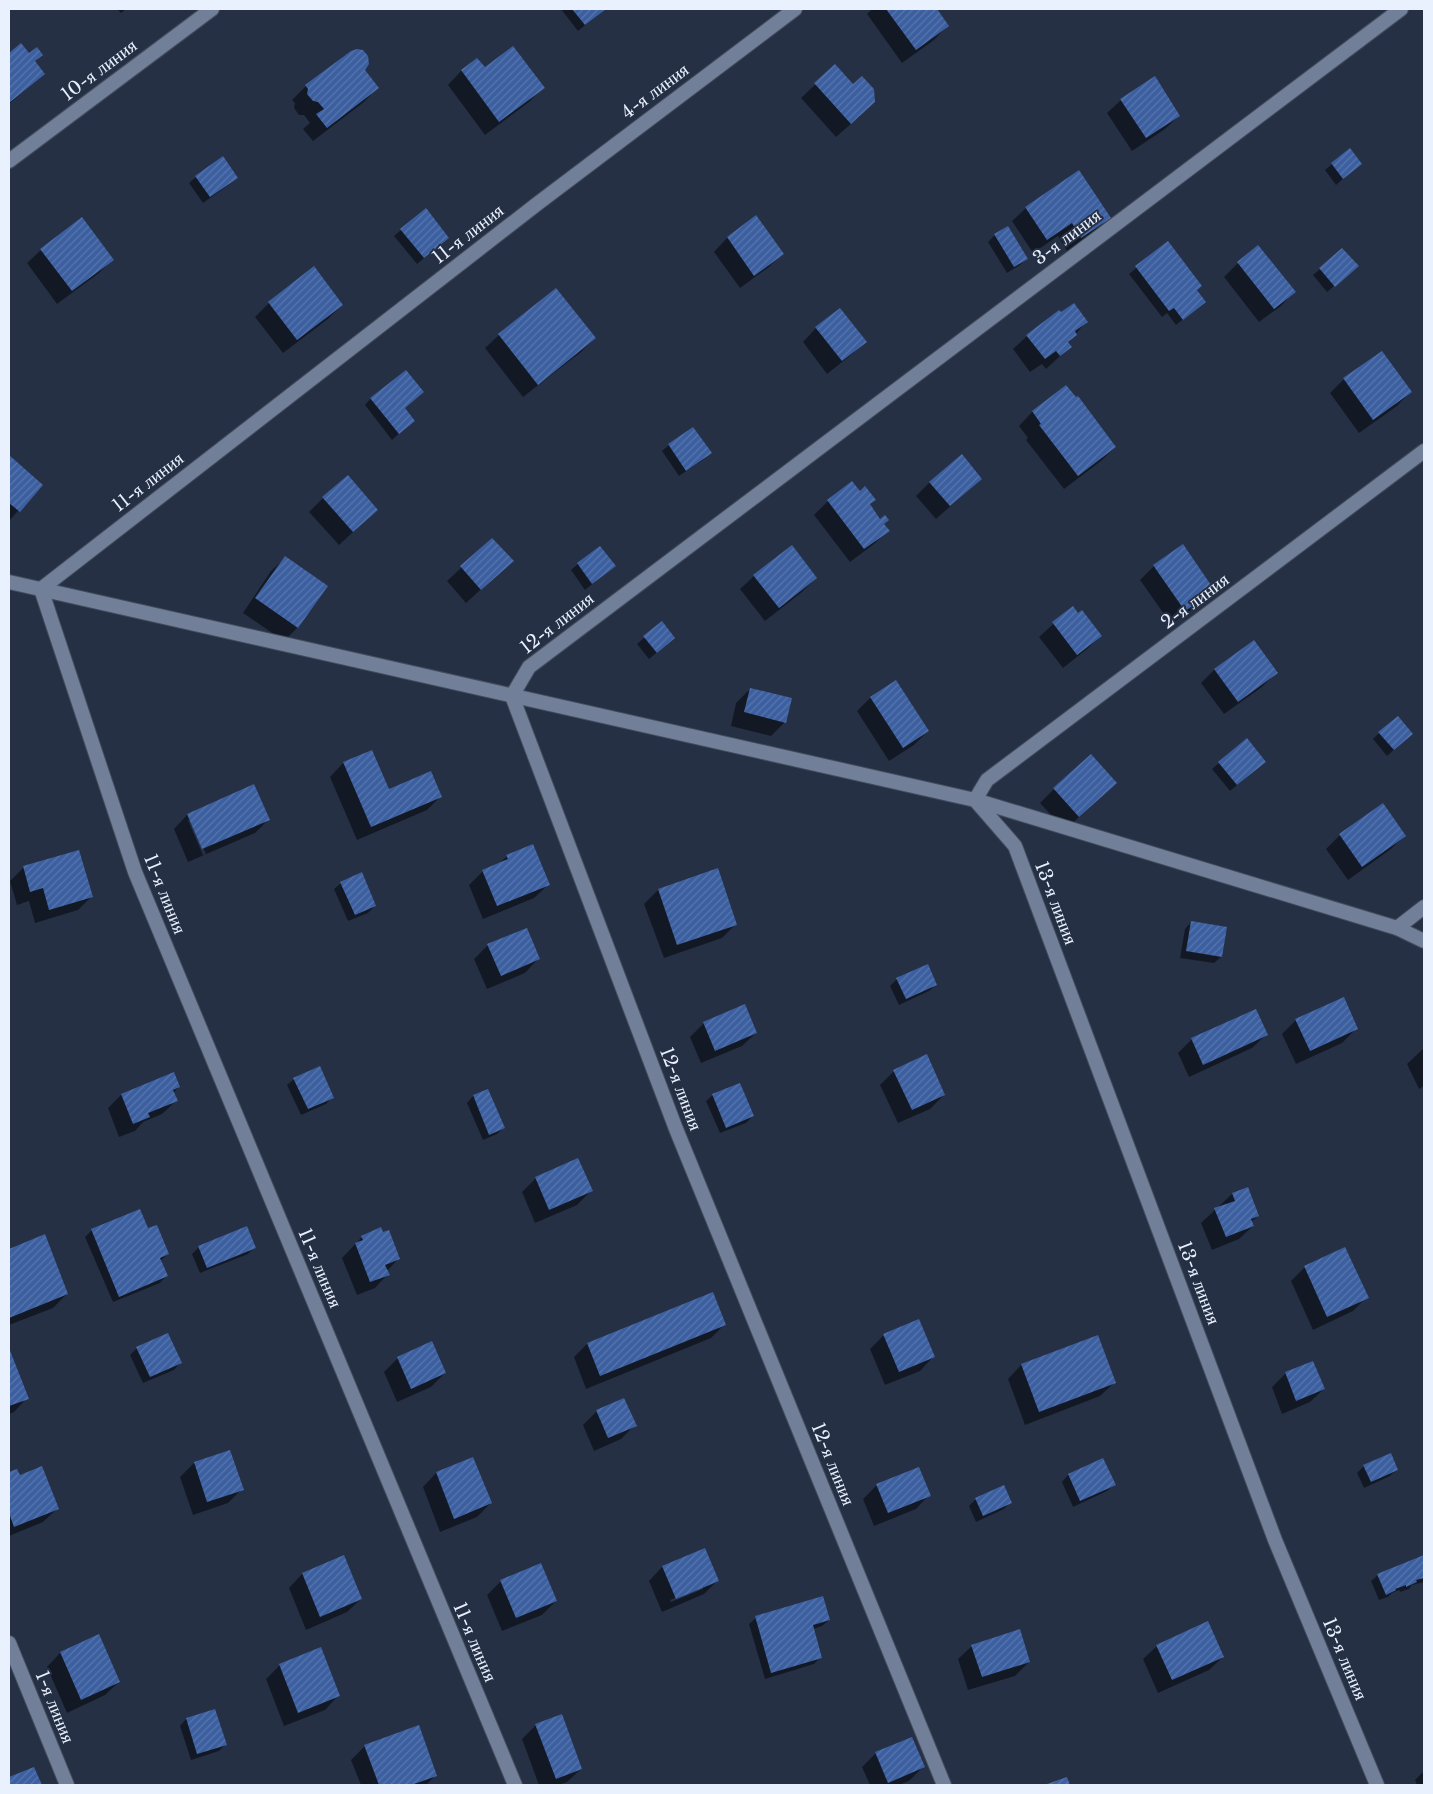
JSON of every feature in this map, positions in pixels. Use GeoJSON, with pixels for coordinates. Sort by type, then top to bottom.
{"type":"FeatureCollection","features":[{"type":"Feature","properties":{"kind":"street","name":"10-я линия"},"geometry":{"type":"LineString","coordinates":[[9,161],[212,9]]}},
{"type":"Feature","properties":{"kind":"street","name":"4-я линия"},"geometry":{"type":"LineString","coordinates":[[537,204],[795,9]]}},
{"type":"Feature","properties":{"kind":"street","name":"3-я линия"},"geometry":{"type":"LineString","coordinates":[[755,496],[1401,9]]}},
{"type":"Feature","properties":{"kind":"street","name":"11-я линия"},"geometry":{"type":"LineString","coordinates":[[515,1785],[135,872],[41,589],[537,204]]}},
{"type":"Feature","properties":{"kind":"street","name":"2-я линия"},"geometry":{"type":"LineString","coordinates":[[975,800],[987,780],[1424,451]]}},
{"type":"Feature","properties":{"kind":"street","name":"12-я линия"},"geometry":{"type":"LineString","coordinates":[[755,496],[529,667],[512,696],[676,1129],[944,1785]]}},
{"type":"Feature","properties":{"kind":"street"},"geometry":{"type":"LineString","coordinates":[[9,582],[975,800],[1397,928],[1424,940]]}},
{"type":"Feature","properties":{"kind":"street","name":"13-я линия"},"geometry":{"type":"LineString","coordinates":[[975,800],[1015,846],[1275,1540],[1377,1785]]}},
{"type":"Feature","properties":{"kind":"street"},"geometry":{"type":"LineString","coordinates":[[1397,928],[1424,907]]}},
{"type":"Feature","properties":{"kind":"street","name":"1-я линия"},"geometry":{"type":"LineString","coordinates":[[9,1642],[67,1785]]}},
{"type":"Feature","properties":{"kind":"building"},"geometry":{"type":"Polygon","coordinates":[[[572,9],[606,9],[585,25],[572,9]]]}},
{"type":"Feature","properties":{"kind":"building"},"geometry":{"type":"Polygon","coordinates":[[[886,9],[937,9],[949,26],[916,50],[886,9]]]}},
{"type":"Feature","properties":{"kind":"building"},"geometry":{"type":"Polygon","coordinates":[[[21,43],[29,53],[37,47],[43,55],[35,61],[45,74],[9,103],[9,53],[21,43]]]}},
{"type":"Feature","properties":{"kind":"building"},"geometry":{"type":"Polygon","coordinates":[[[513,46],[545,88],[499,122],[461,70],[477,58],[485,67],[513,46]]]}},
{"type":"Feature","properties":{"kind":"building"},"geometry":{"type":"Polygon","coordinates":[[[363,50],[368,56],[369,64],[365,70],[379,88],[327,128],[316,114],[324,109],[307,94],[308,89],[305,85],[351,51],[363,50]]]}},
{"type":"Feature","properties":{"kind":"building"},"geometry":{"type":"Polygon","coordinates":[[[835,64],[853,84],[862,76],[874,89],[875,102],[851,124],[814,83],[835,64]]]}},
{"type":"Feature","properties":{"kind":"building"},"geometry":{"type":"Polygon","coordinates":[[[1155,76],[1180,116],[1146,138],[1120,99],[1155,76]]]}},
{"type":"Feature","properties":{"kind":"building"},"geometry":{"type":"Polygon","coordinates":[[[1350,148],[1362,164],[1343,179],[1331,163],[1350,148]]]}},
{"type":"Feature","properties":{"kind":"building"},"geometry":{"type":"Polygon","coordinates":[[[223,156],[238,178],[210,197],[195,176],[223,156]]]}},
{"type":"Feature","properties":{"kind":"building"},"geometry":{"type":"Polygon","coordinates":[[[1079,170],[1111,218],[1081,238],[1072,223],[1047,240],[1025,207],[1079,170]]]}},
{"type":"Feature","properties":{"kind":"building"},"geometry":{"type":"Polygon","coordinates":[[[426,208],[449,238],[424,258],[400,229],[426,208]]]}},
{"type":"Feature","properties":{"kind":"building"},"geometry":{"type":"Polygon","coordinates":[[[756,215],[784,254],[754,276],[727,237],[756,215]]]}},
{"type":"Feature","properties":{"kind":"building"},"geometry":{"type":"Polygon","coordinates":[[[82,217],[114,260],[72,291],[40,249],[82,217]]]}},
{"type":"Feature","properties":{"kind":"building"},"geometry":{"type":"Polygon","coordinates":[[[1008,226],[1028,259],[1014,267],[994,234],[1008,226]]]}},
{"type":"Feature","properties":{"kind":"building"},"geometry":{"type":"Polygon","coordinates":[[[1168,241],[1202,286],[1197,290],[1206,302],[1183,320],[1174,308],[1169,311],[1135,266],[1168,241]]]}},
{"type":"Feature","properties":{"kind":"building"},"geometry":{"type":"Polygon","coordinates":[[[1258,245],[1296,292],[1274,309],[1237,262],[1258,245]]]}},
{"type":"Feature","properties":{"kind":"building"},"geometry":{"type":"Polygon","coordinates":[[[1342,248],[1359,266],[1335,287],[1319,268],[1342,248]]]}},
{"type":"Feature","properties":{"kind":"building"},"geometry":{"type":"Polygon","coordinates":[[[314,266],[343,305],[297,340],[268,302],[314,266]]]}},
{"type":"Feature","properties":{"kind":"building"},"geometry":{"type":"Polygon","coordinates":[[[556,288],[596,338],[538,385],[498,334],[556,288]]]}},
{"type":"Feature","properties":{"kind":"building"},"geometry":{"type":"Polygon","coordinates":[[[1074,303],[1088,322],[1075,331],[1077,335],[1068,342],[1072,347],[1060,356],[1056,351],[1045,359],[1026,335],[1059,310],[1061,312],[1074,303]]]}},
{"type":"Feature","properties":{"kind":"building"},"geometry":{"type":"Polygon","coordinates":[[[840,308],[867,342],[842,361],[815,327],[840,308]]]}},
{"type":"Feature","properties":{"kind":"building"},"geometry":{"type":"Polygon","coordinates":[[[1382,351],[1412,392],[1373,420],[1343,378],[1382,351]]]}},
{"type":"Feature","properties":{"kind":"building"},"geometry":{"type":"Polygon","coordinates":[[[406,370],[424,392],[405,408],[415,421],[399,434],[370,398],[406,370]]]}},
{"type":"Feature","properties":{"kind":"building"},"geometry":{"type":"Polygon","coordinates":[[[1066,385],[1076,397],[1078,396],[1116,447],[1078,476],[1039,425],[1041,424],[1032,411],[1066,385]]]}},
{"type":"Feature","properties":{"kind":"building"},"geometry":{"type":"Polygon","coordinates":[[[693,427],[712,453],[686,471],[668,444],[693,427]]]}},
{"type":"Feature","properties":{"kind":"building"},"geometry":{"type":"Polygon","coordinates":[[[962,454],[982,479],[950,506],[929,482],[962,454]]]}},
{"type":"Feature","properties":{"kind":"building"},"geometry":{"type":"Polygon","coordinates":[[[9,455],[43,485],[20,512],[9,503],[9,455]]]}},
{"type":"Feature","properties":{"kind":"building"},"geometry":{"type":"Polygon","coordinates":[[[348,475],[378,510],[353,532],[322,497],[348,475]]]}},
{"type":"Feature","properties":{"kind":"building"},"geometry":{"type":"Polygon","coordinates":[[[852,481],[860,491],[865,486],[876,500],[870,504],[880,519],[885,515],[889,520],[884,524],[890,531],[864,549],[827,500],[852,481]]]}},
{"type":"Feature","properties":{"kind":"building"},"geometry":{"type":"Polygon","coordinates":[[[492,538],[514,561],[481,590],[460,566],[492,538]]]}},
{"type":"Feature","properties":{"kind":"building"},"geometry":{"type":"Polygon","coordinates":[[[1183,544],[1215,591],[1185,611],[1153,565],[1183,544]]]}},
{"type":"Feature","properties":{"kind":"building"},"geometry":{"type":"Polygon","coordinates":[[[792,545],[817,578],[779,608],[753,575],[792,545]]]}},
{"type":"Feature","properties":{"kind":"building"},"geometry":{"type":"Polygon","coordinates":[[[600,546],[616,566],[592,584],[577,563],[600,546]]]}},
{"type":"Feature","properties":{"kind":"building"},"geometry":{"type":"Polygon","coordinates":[[[285,556],[328,586],[298,628],[255,598],[285,556]]]}},
{"type":"Feature","properties":{"kind":"building"},"geometry":{"type":"Polygon","coordinates":[[[1073,606],[1078,613],[1082,610],[1102,636],[1077,655],[1052,622],[1073,606]]]}},
{"type":"Feature","properties":{"kind":"building"},"geometry":{"type":"Polygon","coordinates":[[[662,621],[675,638],[657,653],[643,636],[662,621]]]}},
{"type":"Feature","properties":{"kind":"building"},"geometry":{"type":"Polygon","coordinates":[[[1254,640],[1278,673],[1238,702],[1214,669],[1254,640]]]}},
{"type":"Feature","properties":{"kind":"building"},"geometry":{"type":"Polygon","coordinates":[[[896,680],[929,731],[903,748],[870,697],[896,680]]]}},
{"type":"Feature","properties":{"kind":"building"},"geometry":{"type":"Polygon","coordinates":[[[750,688],[792,698],[786,723],[744,712],[750,688]]]}},
{"type":"Feature","properties":{"kind":"building"},"geometry":{"type":"Polygon","coordinates":[[[1398,716],[1413,734],[1394,750],[1378,732],[1398,716]]]}},
{"type":"Feature","properties":{"kind":"building"},"geometry":{"type":"Polygon","coordinates":[[[1247,738],[1266,762],[1237,785],[1218,762],[1247,738]]]}},
{"type":"Feature","properties":{"kind":"building"},"geometry":{"type":"Polygon","coordinates":[[[372,750],[389,789],[431,771],[442,797],[371,827],[343,762],[372,750]]]}},
{"type":"Feature","properties":{"kind":"building"},"geometry":{"type":"Polygon","coordinates":[[[1091,754],[1117,783],[1079,817],[1053,788],[1091,754]]]}},
{"type":"Feature","properties":{"kind":"building"},"geometry":{"type":"Polygon","coordinates":[[[254,784],[270,820],[202,849],[187,814],[254,784]]]}},
{"type":"Feature","properties":{"kind":"building"},"geometry":{"type":"Polygon","coordinates":[[[1383,803],[1406,836],[1362,867],[1339,834],[1383,803]]]}},
{"type":"Feature","properties":{"kind":"building"},"geometry":{"type":"Polygon","coordinates":[[[533,844],[550,885],[497,906],[482,870],[508,859],[506,855],[533,844]]]}},
{"type":"Feature","properties":{"kind":"building"},"geometry":{"type":"Polygon","coordinates":[[[79,850],[93,897],[49,910],[43,888],[30,892],[23,866],[79,850]]]}},
{"type":"Feature","properties":{"kind":"building"},"geometry":{"type":"Polygon","coordinates":[[[718,868],[737,925],[677,945],[658,889],[718,868]]]}},
{"type":"Feature","properties":{"kind":"building"},"geometry":{"type":"Polygon","coordinates":[[[362,872],[376,906],[355,915],[340,882],[362,872]]]}},
{"type":"Feature","properties":{"kind":"building"},"geometry":{"type":"Polygon","coordinates":[[[1191,921],[1227,927],[1222,957],[1186,951],[1191,921]]]}},
{"type":"Feature","properties":{"kind":"building"},"geometry":{"type":"Polygon","coordinates":[[[527,928],[540,959],[501,976],[487,944],[527,928]]]}},
{"type":"Feature","properties":{"kind":"building"},"geometry":{"type":"Polygon","coordinates":[[[928,964],[937,985],[906,999],[896,978],[928,964]]]}},
{"type":"Feature","properties":{"kind":"building"},"geometry":{"type":"Polygon","coordinates":[[[1344,997],[1358,1029],[1310,1051],[1295,1019],[1344,997]]]}},
{"type":"Feature","properties":{"kind":"building"},"geometry":{"type":"Polygon","coordinates":[[[745,1004],[757,1033],[715,1051],[703,1022],[745,1004]]]}},
{"type":"Feature","properties":{"kind":"building"},"geometry":{"type":"Polygon","coordinates":[[[1256,1009],[1268,1035],[1203,1065],[1191,1038],[1256,1009]]]}},
{"type":"Feature","properties":{"kind":"building"},"geometry":{"type":"Polygon","coordinates":[[[927,1054],[945,1095],[912,1110],[893,1070],[927,1054]]]}},
{"type":"Feature","properties":{"kind":"building"},"geometry":{"type":"Polygon","coordinates":[[[320,1066],[334,1098],[308,1109],[293,1078],[320,1066]]]}},
{"type":"Feature","properties":{"kind":"building"},"geometry":{"type":"Polygon","coordinates":[[[174,1072],[180,1087],[173,1090],[178,1101],[148,1113],[150,1117],[133,1124],[121,1094],[174,1072]]]}},
{"type":"Feature","properties":{"kind":"building"},"geometry":{"type":"Polygon","coordinates":[[[740,1083],[754,1116],[726,1128],[712,1094],[740,1083]]]}},
{"type":"Feature","properties":{"kind":"building"},"geometry":{"type":"Polygon","coordinates":[[[488,1089],[505,1128],[489,1135],[473,1095],[488,1089]]]}},
{"type":"Feature","properties":{"kind":"building"},"geometry":{"type":"Polygon","coordinates":[[[578,1158],[593,1191],[549,1210],[535,1177],[578,1158]]]}},
{"type":"Feature","properties":{"kind":"building"},"geometry":{"type":"Polygon","coordinates":[[[1248,1187],[1259,1216],[1251,1219],[1254,1226],[1226,1237],[1214,1208],[1235,1201],[1232,1193],[1248,1187]]]}},
{"type":"Feature","properties":{"kind":"building"},"geometry":{"type":"Polygon","coordinates":[[[140,1209],[148,1228],[157,1225],[169,1254],[160,1258],[168,1276],[119,1297],[91,1229],[140,1209]]]}},
{"type":"Feature","properties":{"kind":"building"},"geometry":{"type":"Polygon","coordinates":[[[247,1226],[256,1248],[207,1268],[198,1246],[247,1226]]]}},
{"type":"Feature","properties":{"kind":"building"},"geometry":{"type":"Polygon","coordinates":[[[381,1227],[383,1232],[389,1230],[400,1259],[385,1265],[390,1275],[370,1282],[355,1243],[363,1240],[361,1236],[381,1227]]]}},
{"type":"Feature","properties":{"kind":"building"},"geometry":{"type":"Polygon","coordinates":[[[45,1234],[68,1294],[9,1318],[9,1249],[45,1234]]]}},
{"type":"Feature","properties":{"kind":"building"},"geometry":{"type":"Polygon","coordinates":[[[1345,1247],[1369,1298],[1327,1317],[1304,1266],[1345,1247]]]}},
{"type":"Feature","properties":{"kind":"building"},"geometry":{"type":"Polygon","coordinates":[[[713,1292],[726,1325],[600,1376],[587,1343],[713,1292]]]}},
{"type":"Feature","properties":{"kind":"building"},"geometry":{"type":"Polygon","coordinates":[[[919,1319],[935,1357],[899,1372],[883,1334],[919,1319]]]}},
{"type":"Feature","properties":{"kind":"building"},"geometry":{"type":"Polygon","coordinates":[[[168,1333],[182,1363],[150,1377],[136,1347],[168,1333]]]}},
{"type":"Feature","properties":{"kind":"building"},"geometry":{"type":"Polygon","coordinates":[[[1098,1335],[1116,1383],[1039,1412],[1021,1364],[1098,1335]]]}},
{"type":"Feature","properties":{"kind":"building"},"geometry":{"type":"Polygon","coordinates":[[[432,1341],[446,1373],[411,1389],[397,1357],[432,1341]]]}},
{"type":"Feature","properties":{"kind":"building"},"geometry":{"type":"Polygon","coordinates":[[[9,1348],[29,1399],[9,1406],[9,1348]]]}},
{"type":"Feature","properties":{"kind":"building"},"geometry":{"type":"Polygon","coordinates":[[[1313,1361],[1325,1389],[1296,1401],[1285,1372],[1313,1361]]]}},
{"type":"Feature","properties":{"kind":"building"},"geometry":{"type":"Polygon","coordinates":[[[624,1398],[637,1426],[608,1438],[596,1410],[624,1398]]]}},
{"type":"Feature","properties":{"kind":"building"},"geometry":{"type":"Polygon","coordinates":[[[230,1450],[244,1490],[207,1502],[194,1462],[230,1450]]]}},
{"type":"Feature","properties":{"kind":"building"},"geometry":{"type":"Polygon","coordinates":[[[1391,1453],[1398,1470],[1371,1482],[1363,1465],[1391,1453]]]}},
{"type":"Feature","properties":{"kind":"building"},"geometry":{"type":"Polygon","coordinates":[[[473,1457],[492,1503],[454,1519],[436,1472],[473,1457]]]}},
{"type":"Feature","properties":{"kind":"building"},"geometry":{"type":"Polygon","coordinates":[[[1103,1458],[1116,1485],[1080,1501],[1068,1474],[1103,1458]]]}},
{"type":"Feature","properties":{"kind":"building"},"geometry":{"type":"Polygon","coordinates":[[[42,1466],[59,1509],[14,1527],[9,1513],[9,1472],[17,1469],[20,1475],[42,1466]]]}},
{"type":"Feature","properties":{"kind":"building"},"geometry":{"type":"Polygon","coordinates":[[[919,1467],[931,1496],[888,1513],[876,1484],[919,1467]]]}},
{"type":"Feature","properties":{"kind":"building"},"geometry":{"type":"Polygon","coordinates":[[[1004,1485],[1012,1503],[983,1516],[975,1498],[1004,1485]]]}},
{"type":"Feature","properties":{"kind":"building"},"geometry":{"type":"Polygon","coordinates":[[[705,1548],[719,1581],[676,1599],[662,1566],[705,1548]]]}},
{"type":"Feature","properties":{"kind":"building"},"geometry":{"type":"Polygon","coordinates":[[[344,1555],[362,1599],[320,1617],[302,1573],[344,1555]]]}},
{"type":"Feature","properties":{"kind":"building"},"geometry":{"type":"Polygon","coordinates":[[[1424,1555],[1424,1578],[1416,1580],[1417,1582],[1406,1587],[1406,1585],[1395,1589],[1386,1595],[1377,1574],[1424,1555]]]}},
{"type":"Feature","properties":{"kind":"building"},"geometry":{"type":"Polygon","coordinates":[[[541,1563],[557,1601],[516,1618],[500,1580],[541,1563]]]}},
{"type":"Feature","properties":{"kind":"building"},"geometry":{"type":"Polygon","coordinates":[[[823,1596],[830,1620],[813,1625],[822,1658],[771,1673],[755,1616],[823,1596]]]}},
{"type":"Feature","properties":{"kind":"building"},"geometry":{"type":"Polygon","coordinates":[[[1208,1621],[1224,1657],[1172,1680],[1156,1645],[1208,1621]]]}},
{"type":"Feature","properties":{"kind":"building"},"geometry":{"type":"Polygon","coordinates":[[[1020,1629],[1030,1662],[982,1677],[971,1645],[1020,1629]]]}},
{"type":"Feature","properties":{"kind":"building"},"geometry":{"type":"Polygon","coordinates":[[[99,1634],[120,1682],[81,1700],[60,1652],[99,1634]]]}},
{"type":"Feature","properties":{"kind":"building"},"geometry":{"type":"Polygon","coordinates":[[[321,1647],[340,1696],[298,1713],[279,1664],[321,1647]]]}},
{"type":"Feature","properties":{"kind":"building"},"geometry":{"type":"Polygon","coordinates":[[[215,1709],[227,1745],[197,1754],[186,1718],[215,1709]]]}},
{"type":"Feature","properties":{"kind":"building"},"geometry":{"type":"Polygon","coordinates":[[[562,1714],[582,1769],[556,1779],[535,1724],[562,1714]]]}},
{"type":"Feature","properties":{"kind":"building"},"geometry":{"type":"Polygon","coordinates":[[[419,1725],[437,1776],[411,1785],[379,1785],[364,1745],[419,1725]]]}},
{"type":"Feature","properties":{"kind":"building"},"geometry":{"type":"Polygon","coordinates":[[[912,1737],[925,1767],[888,1783],[875,1752],[912,1737]]]}},
{"type":"Feature","properties":{"kind":"building"},"geometry":{"type":"Polygon","coordinates":[[[34,1767],[42,1785],[9,1785],[9,1777],[34,1767]]]}},
{"type":"Feature","properties":{"kind":"building"},"geometry":{"type":"Polygon","coordinates":[[[1067,1777],[1070,1785],[1044,1785],[1067,1777]]]}}]}
